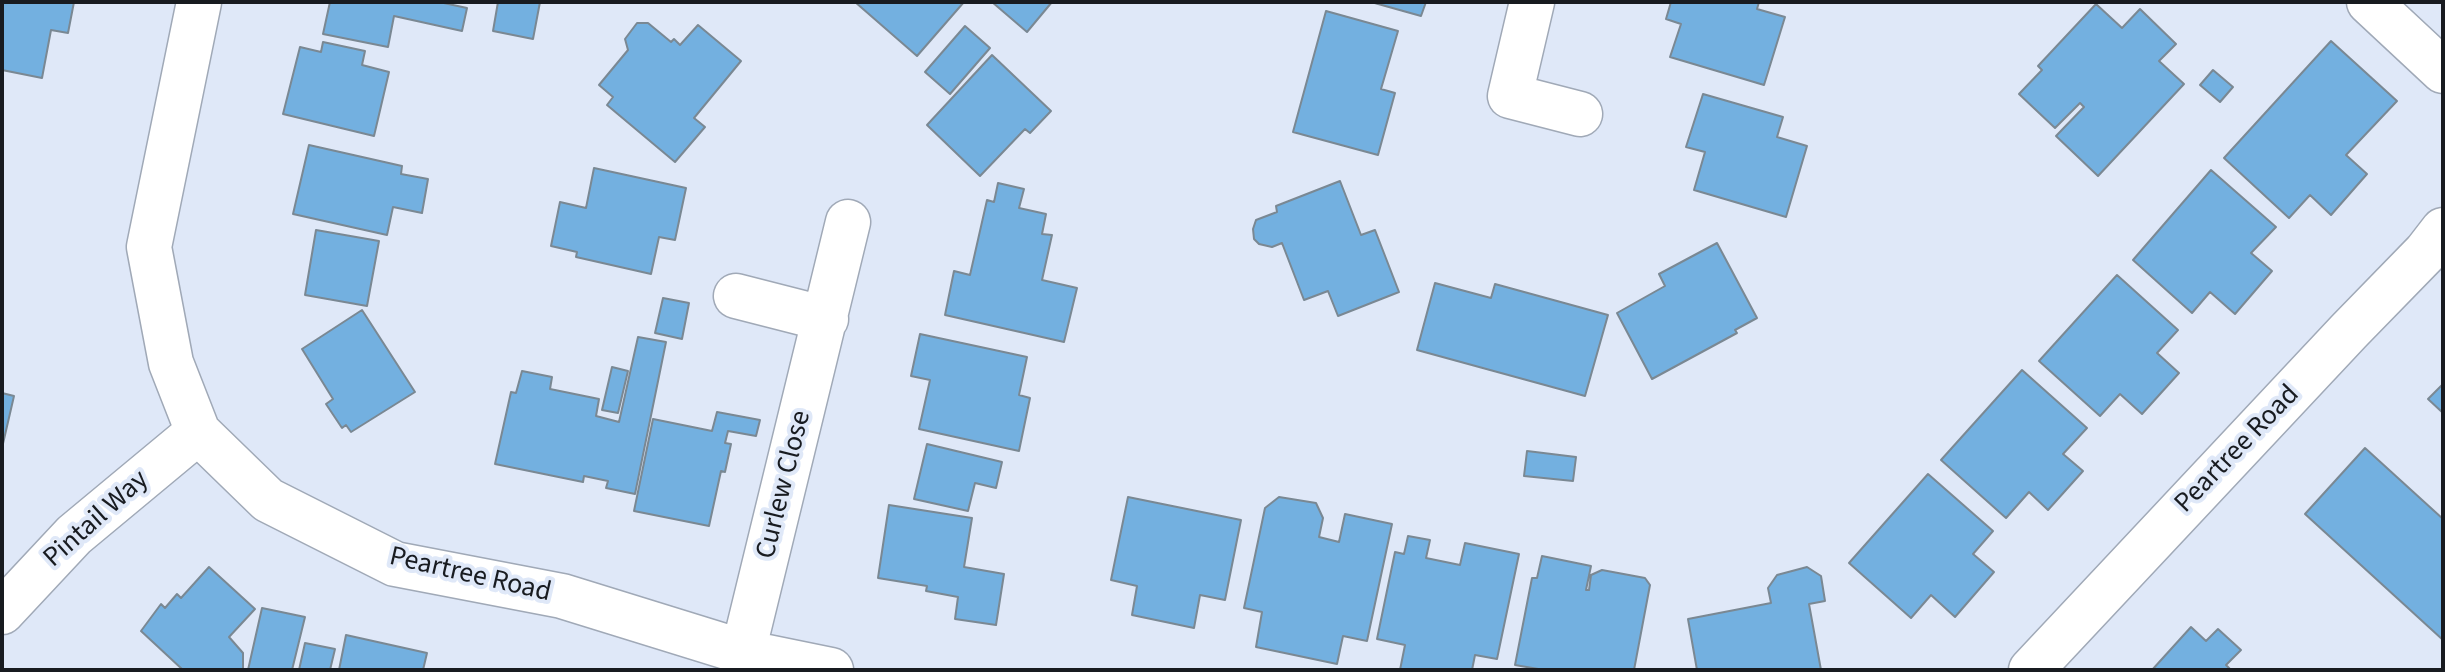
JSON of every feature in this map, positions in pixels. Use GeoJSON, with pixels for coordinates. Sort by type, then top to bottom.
{"type":"FeatureCollection","features":[{"type":"Feature","properties":{"kind":"street","name":"Peartree Road"},"geometry":{"type":"LineString","coordinates":[[199,2],[149,247],[171,363],[198,432],[268,500],[395,564],[562,596],[743,652],[831,670]]}},
{"type":"Feature","properties":{"kind":"street"},"geometry":{"type":"LineString","coordinates":[[1532,2],[1510,96],[1580,114]]}},
{"type":"Feature","properties":{"kind":"street"},"geometry":{"type":"LineString","coordinates":[[2369,2],[2443,71]]}},
{"type":"Feature","properties":{"kind":"street","name":"Curlew Close"},"geometry":{"type":"LineString","coordinates":[[743,652],[848,222]]}},
{"type":"Feature","properties":{"kind":"street","name":"Peartree Road"},"geometry":{"type":"LineString","coordinates":[[2031,670],[2426,252],[2443,230]]}},
{"type":"Feature","properties":{"kind":"street"},"geometry":{"type":"LineString","coordinates":[[736,296],[826,319]]}},
{"type":"Feature","properties":{"kind":"street","name":"Pintail Way"},"geometry":{"type":"LineString","coordinates":[[2,612],[74,535],[198,432]]}},
{"type":"Feature","properties":{"kind":"building"},"geometry":{"type":"Polygon","coordinates":[[[2,2],[74,2],[68,33],[51,30],[42,78],[2,70],[2,2]]]}},
{"type":"Feature","properties":{"kind":"building"},"geometry":{"type":"Polygon","coordinates":[[[330,2],[439,2],[467,8],[462,31],[394,16],[388,47],[323,34],[330,2]]]}},
{"type":"Feature","properties":{"kind":"building"},"geometry":{"type":"Polygon","coordinates":[[[498,2],[540,2],[533,39],[493,31],[498,2]]]}},
{"type":"Feature","properties":{"kind":"building"},"geometry":{"type":"Polygon","coordinates":[[[855,2],[964,2],[917,56],[855,2]]]}},
{"type":"Feature","properties":{"kind":"building"},"geometry":{"type":"Polygon","coordinates":[[[992,2],[1052,2],[1027,32],[992,2]]]}},
{"type":"Feature","properties":{"kind":"building"},"geometry":{"type":"Polygon","coordinates":[[[1371,2],[1426,2],[1421,16],[1371,2]]]}},
{"type":"Feature","properties":{"kind":"building"},"geometry":{"type":"Polygon","coordinates":[[[1671,2],[1759,2],[1757,9],[1785,17],[1764,85],[1670,57],[1681,24],[1666,19],[1671,2]]]}},
{"type":"Feature","properties":{"kind":"building"},"geometry":{"type":"Polygon","coordinates":[[[2096,4],[2122,28],[2140,9],[2176,44],[2159,61],[2184,84],[2098,176],[2056,136],[2084,107],[2080,103],[2055,128],[2019,94],[2042,70],[2038,66],[2096,4]]]}},
{"type":"Feature","properties":{"kind":"building"},"geometry":{"type":"Polygon","coordinates":[[[1326,11],[1398,31],[1381,89],[1395,93],[1378,155],[1293,132],[1326,11]]]}},
{"type":"Feature","properties":{"kind":"building"},"geometry":{"type":"Polygon","coordinates":[[[637,23],[648,23],[671,42],[674,39],[680,45],[698,25],[741,61],[694,118],[705,127],[675,162],[607,105],[613,97],[599,85],[628,50],[625,39],[637,23]]]}},
{"type":"Feature","properties":{"kind":"building"},"geometry":{"type":"Polygon","coordinates":[[[965,26],[990,48],[950,94],[925,72],[965,26]]]}},
{"type":"Feature","properties":{"kind":"building"},"geometry":{"type":"Polygon","coordinates":[[[2331,41],[2397,101],[2346,155],[2367,174],[2331,215],[2310,195],[2289,218],[2224,158],[2331,41]]]}},
{"type":"Feature","properties":{"kind":"building"},"geometry":{"type":"Polygon","coordinates":[[[323,42],[365,51],[362,65],[389,72],[374,136],[283,114],[300,47],[321,52],[323,42]]]}},
{"type":"Feature","properties":{"kind":"building"},"geometry":{"type":"Polygon","coordinates":[[[992,55],[1051,111],[1030,133],[1025,129],[980,176],[927,125],[992,55]]]}},
{"type":"Feature","properties":{"kind":"building"},"geometry":{"type":"Polygon","coordinates":[[[2213,70],[2233,87],[2220,102],[2200,85],[2213,70]]]}},
{"type":"Feature","properties":{"kind":"building"},"geometry":{"type":"Polygon","coordinates":[[[1703,94],[1783,117],[1777,137],[1807,146],[1786,217],[1694,190],[1705,152],[1686,147],[1703,94]]]}},
{"type":"Feature","properties":{"kind":"building"},"geometry":{"type":"Polygon","coordinates":[[[309,145],[402,166],[401,174],[428,179],[422,213],[393,207],[387,235],[293,214],[309,145]]]}},
{"type":"Feature","properties":{"kind":"building"},"geometry":{"type":"Polygon","coordinates":[[[594,168],[686,188],[675,240],[659,237],[651,274],[576,257],[577,252],[551,246],[560,202],[586,208],[594,168]]]}},
{"type":"Feature","properties":{"kind":"building"},"geometry":{"type":"Polygon","coordinates":[[[2211,170],[2276,227],[2251,253],[2272,271],[2235,314],[2210,292],[2192,313],[2133,260],[2211,170]]]}},
{"type":"Feature","properties":{"kind":"building"},"geometry":{"type":"Polygon","coordinates":[[[1340,181],[1361,235],[1375,230],[1399,292],[1338,316],[1328,291],[1304,300],[1282,243],[1272,247],[1259,244],[1254,239],[1253,229],[1256,220],[1277,212],[1276,206],[1340,181]]]}},
{"type":"Feature","properties":{"kind":"building"},"geometry":{"type":"Polygon","coordinates":[[[998,183],[1024,189],[1019,208],[1046,214],[1042,234],[1052,235],[1042,280],[1077,288],[1064,342],[945,315],[954,271],[970,275],[987,200],[994,202],[998,183]]]}},
{"type":"Feature","properties":{"kind":"building"},"geometry":{"type":"Polygon","coordinates":[[[316,230],[379,241],[367,306],[305,295],[316,230]]]}},
{"type":"Feature","properties":{"kind":"building"},"geometry":{"type":"Polygon","coordinates":[[[1717,243],[1757,318],[1735,330],[1737,333],[1652,379],[1617,313],[1665,286],[1659,274],[1717,243]]]}},
{"type":"Feature","properties":{"kind":"building"},"geometry":{"type":"Polygon","coordinates":[[[2117,275],[2178,330],[2157,353],[2179,373],[2142,414],[2120,394],[2100,416],[2039,361],[2117,275]]]}},
{"type":"Feature","properties":{"kind":"building"},"geometry":{"type":"Polygon","coordinates":[[[1435,283],[1491,298],[1495,284],[1608,315],[1585,396],[1417,350],[1435,283]]]}},
{"type":"Feature","properties":{"kind":"building"},"geometry":{"type":"Polygon","coordinates":[[[663,298],[689,303],[682,339],[655,333],[663,298]]]}},
{"type":"Feature","properties":{"kind":"building"},"geometry":{"type":"Polygon","coordinates":[[[362,310],[415,392],[351,432],[346,425],[342,428],[326,404],[333,399],[302,349],[362,310]]]}},
{"type":"Feature","properties":{"kind":"building"},"geometry":{"type":"Polygon","coordinates":[[[920,334],[1027,357],[1019,395],[1030,398],[1019,451],[919,429],[930,380],[911,376],[920,334]]]}},
{"type":"Feature","properties":{"kind":"building"},"geometry":{"type":"Polygon","coordinates":[[[638,337],[666,342],[635,494],[606,488],[608,481],[584,476],[583,482],[495,464],[511,392],[516,393],[522,371],[552,377],[550,389],[599,399],[596,416],[619,422],[638,337]]]}},
{"type":"Feature","properties":{"kind":"building"},"geometry":{"type":"Polygon","coordinates":[[[612,367],[628,371],[618,413],[602,410],[612,367]]]}},
{"type":"Feature","properties":{"kind":"building"},"geometry":{"type":"Polygon","coordinates":[[[2022,370],[2087,428],[2063,454],[2083,471],[2048,510],[2029,492],[2006,518],[1941,460],[2022,370]]]}},
{"type":"Feature","properties":{"kind":"building"},"geometry":{"type":"Polygon","coordinates":[[[2443,384],[2443,413],[2428,399],[2443,384]]]}},
{"type":"Feature","properties":{"kind":"building"},"geometry":{"type":"Polygon","coordinates":[[[2,393],[14,396],[2,448],[2,393]]]}},
{"type":"Feature","properties":{"kind":"building"},"geometry":{"type":"Polygon","coordinates":[[[717,412],[760,420],[756,436],[728,431],[725,443],[731,444],[725,472],[721,471],[709,526],[634,511],[653,419],[712,431],[717,412]]]}},
{"type":"Feature","properties":{"kind":"building"},"geometry":{"type":"Polygon","coordinates":[[[927,444],[1002,462],[996,488],[975,483],[968,511],[914,499],[927,444]]]}},
{"type":"Feature","properties":{"kind":"building"},"geometry":{"type":"Polygon","coordinates":[[[2365,448],[2443,519],[2443,640],[2305,514],[2365,448]]]}},
{"type":"Feature","properties":{"kind":"building"},"geometry":{"type":"Polygon","coordinates":[[[1527,451],[1576,457],[1573,481],[1524,476],[1527,451]]]}},
{"type":"Feature","properties":{"kind":"building"},"geometry":{"type":"Polygon","coordinates":[[[1928,474],[1993,531],[1973,554],[1994,572],[1955,617],[1931,595],[1911,618],[1849,563],[1928,474]]]}},
{"type":"Feature","properties":{"kind":"building"},"geometry":{"type":"Polygon","coordinates":[[[1128,497],[1241,520],[1225,600],[1200,595],[1194,628],[1132,615],[1137,586],[1111,580],[1128,497]]]}},
{"type":"Feature","properties":{"kind":"building"},"geometry":{"type":"Polygon","coordinates":[[[1279,497],[1316,503],[1323,518],[1319,537],[1339,542],[1345,514],[1392,524],[1367,641],[1343,636],[1337,664],[1256,647],[1262,612],[1244,608],[1265,508],[1279,497]]]}},
{"type":"Feature","properties":{"kind":"building"},"geometry":{"type":"Polygon","coordinates":[[[889,505],[972,518],[964,567],[1004,574],[996,625],[955,619],[958,597],[926,591],[927,586],[878,578],[889,505]]]}},
{"type":"Feature","properties":{"kind":"building"},"geometry":{"type":"Polygon","coordinates":[[[1408,536],[1430,540],[1426,558],[1460,565],[1465,543],[1519,554],[1497,659],[1475,655],[1472,670],[1400,670],[1405,645],[1377,639],[1395,552],[1404,554],[1408,536]]]}},
{"type":"Feature","properties":{"kind":"building"},"geometry":{"type":"Polygon","coordinates":[[[1542,556],[1591,566],[1586,590],[1589,590],[1591,575],[1602,570],[1645,578],[1650,585],[1634,670],[1544,670],[1515,665],[1532,578],[1537,578],[1542,556]]]}},
{"type":"Feature","properties":{"kind":"building"},"geometry":{"type":"Polygon","coordinates":[[[209,567],[255,609],[229,637],[243,653],[243,670],[183,670],[141,631],[161,604],[165,608],[177,594],[181,598],[209,567]]]}},
{"type":"Feature","properties":{"kind":"building"},"geometry":{"type":"Polygon","coordinates":[[[1807,567],[1821,576],[1825,601],[1809,604],[1821,670],[1697,670],[1688,619],[1771,603],[1768,588],[1777,575],[1807,567]]]}},
{"type":"Feature","properties":{"kind":"building"},"geometry":{"type":"Polygon","coordinates":[[[262,608],[305,617],[292,670],[248,670],[262,608]]]}},
{"type":"Feature","properties":{"kind":"building"},"geometry":{"type":"Polygon","coordinates":[[[2191,627],[2206,641],[2218,629],[2241,650],[2226,665],[2231,670],[2152,670],[2191,627]]]}},
{"type":"Feature","properties":{"kind":"building"},"geometry":{"type":"Polygon","coordinates":[[[346,635],[427,653],[423,670],[339,670],[346,635]]]}},
{"type":"Feature","properties":{"kind":"building"},"geometry":{"type":"Polygon","coordinates":[[[305,643],[335,649],[330,670],[299,670],[305,643]]]}}]}
